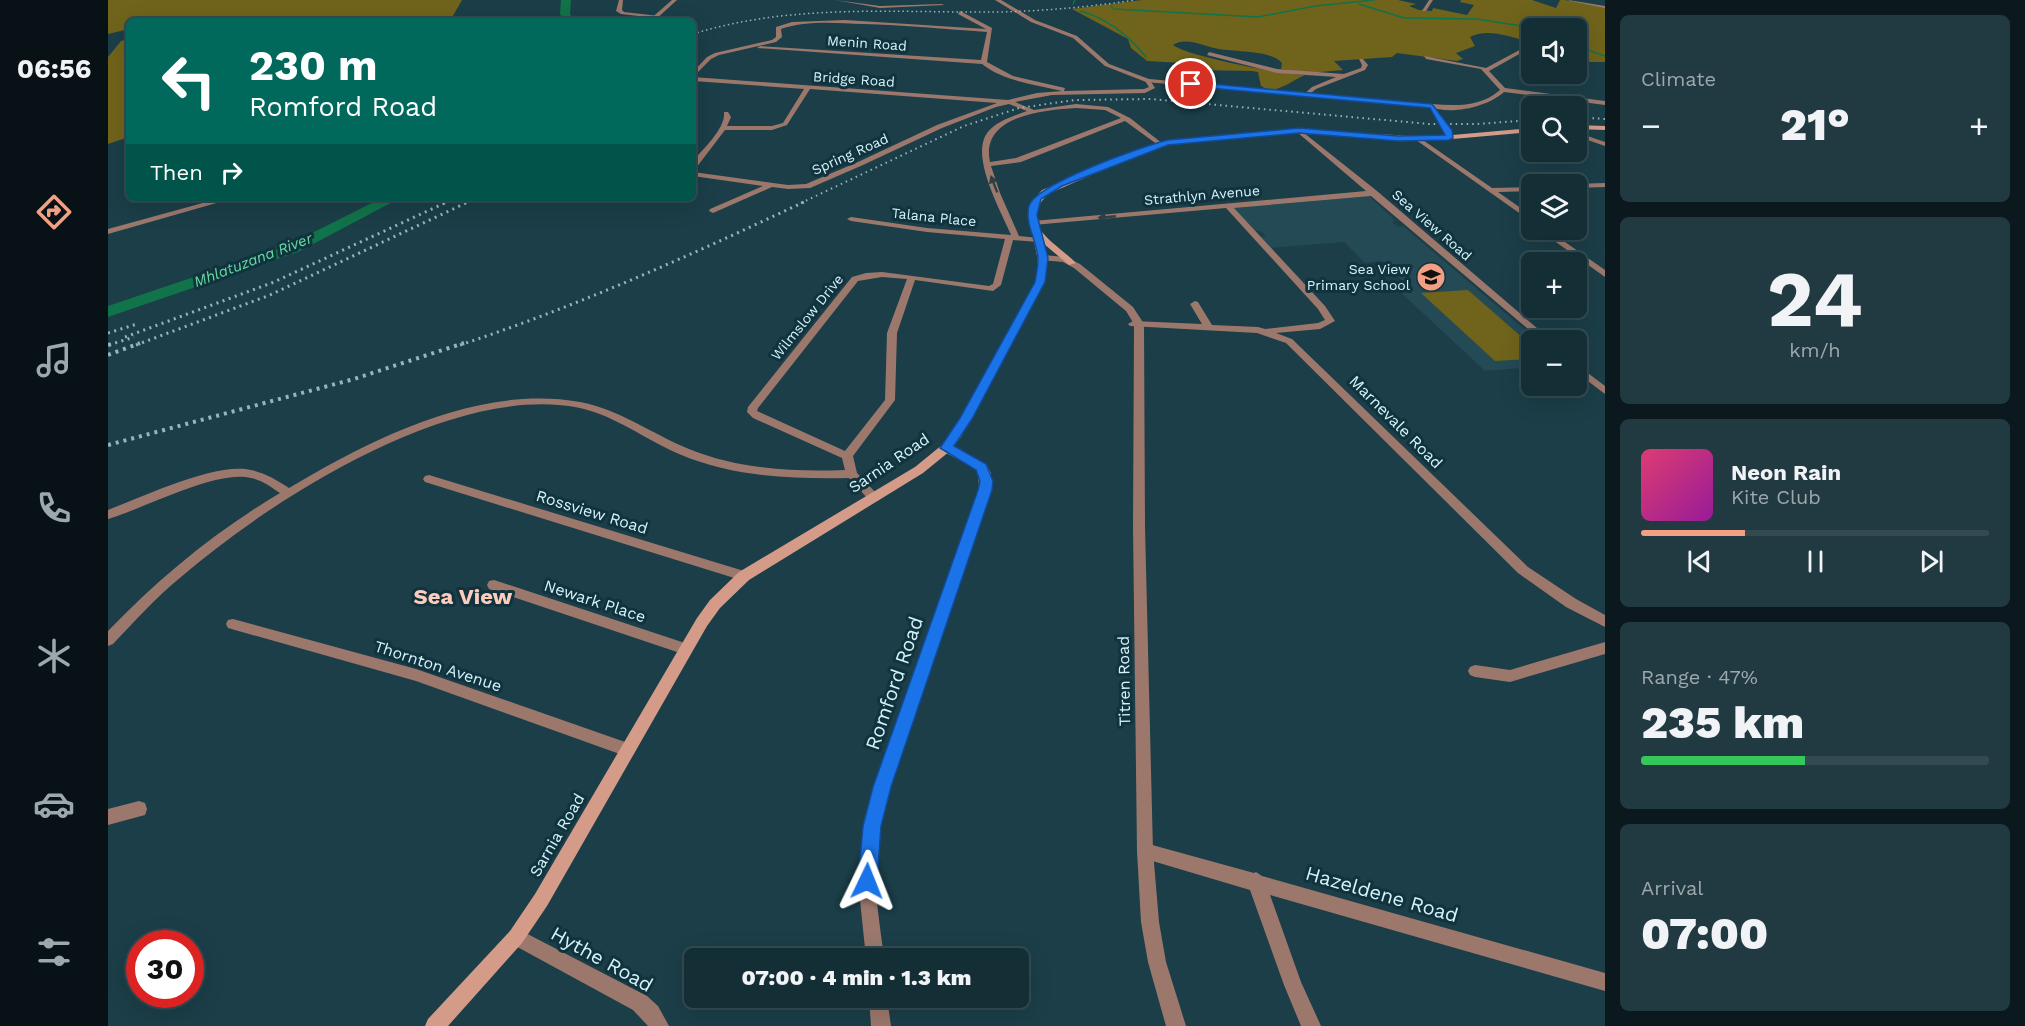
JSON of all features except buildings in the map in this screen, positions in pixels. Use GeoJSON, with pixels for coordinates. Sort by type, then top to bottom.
{"type":"FeatureCollection","features":[{"type":"Feature","properties":{"kind":"main road"},"geometry":{"type":"LineString","coordinates":[[1587,127],[1605,128]]}},
{"type":"Feature","properties":{"kind":"main road"},"geometry":{"type":"LineString","coordinates":[[1043,262],[1033,223],[1034,203],[1045,192],[1160,144],[1299,130],[1418,139],[1448,134],[1521,130]]}},
{"type":"Feature","properties":{"kind":"main road"},"geometry":{"type":"LineString","coordinates":[[1038,237],[1072,262]]}},
{"type":"Feature","properties":{"kind":"main road","name":"Sarnia Road"},"geometry":{"type":"LineString","coordinates":[[435,1026],[516,937],[563,865],[686,649],[715,604],[744,576],[919,470],[946,448],[966,419],[1040,282],[1043,262]]}},
{"type":"Feature","properties":{"kind":"street"},"geometry":{"type":"LineString","coordinates":[[621,0],[619,11],[648,18]]}},
{"type":"Feature","properties":{"kind":"street"},"geometry":{"type":"LineString","coordinates":[[654,18],[675,0]]}},
{"type":"Feature","properties":{"kind":"street"},"geometry":{"type":"LineString","coordinates":[[837,0],[880,7],[942,5],[933,0]]}},
{"type":"Feature","properties":{"kind":"street"},"geometry":{"type":"LineString","coordinates":[[997,0],[1016,12],[1075,38],[1107,65],[1148,81],[1432,106],[1470,106],[1499,94],[1503,90]]}},
{"type":"Feature","properties":{"kind":"street"},"geometry":{"type":"LineString","coordinates":[[1424,10],[1431,0]]}},
{"type":"Feature","properties":{"kind":"street"},"geometry":{"type":"LineString","coordinates":[[1570,0],[1605,7]]}},
{"type":"Feature","properties":{"kind":"street"},"geometry":{"type":"LineString","coordinates":[[1597,5],[1602,0]]}},
{"type":"Feature","properties":{"kind":"street"},"geometry":{"type":"LineString","coordinates":[[960,13],[984,25],[990,31]]}},
{"type":"Feature","properties":{"kind":"street"},"geometry":{"type":"LineString","coordinates":[[696,75],[711,56],[776,39],[779,37],[778,28],[786,23],[816,20],[990,31]]}},
{"type":"Feature","properties":{"kind":"street"},"geometry":{"type":"LineString","coordinates":[[990,31],[984,62],[1004,74],[1076,92]]}},
{"type":"Feature","properties":{"kind":"street","name":"Menin Road"},"geometry":{"type":"LineString","coordinates":[[750,47],[984,62]]}},
{"type":"Feature","properties":{"kind":"street"},"geometry":{"type":"LineString","coordinates":[[1486,70],[1521,51]]}},
{"type":"Feature","properties":{"kind":"street"},"geometry":{"type":"LineString","coordinates":[[1209,54],[1277,71],[1344,76]]}},
{"type":"Feature","properties":{"kind":"street"},"geometry":{"type":"LineString","coordinates":[[1426,57],[1473,65],[1486,70],[1503,90],[1605,103]]}},
{"type":"Feature","properties":{"kind":"street"},"geometry":{"type":"LineString","coordinates":[[1306,95],[1314,88],[1363,69],[1365,66],[1361,60]]}},
{"type":"Feature","properties":{"kind":"street"},"geometry":{"type":"LineString","coordinates":[[696,67],[703,64]]}},
{"type":"Feature","properties":{"kind":"street","name":"Bridge Road"},"geometry":{"type":"LineString","coordinates":[[696,78],[1010,102]]}},
{"type":"Feature","properties":{"kind":"street"},"geometry":{"type":"LineString","coordinates":[[1148,81],[1153,86],[1150,89]]}},
{"type":"Feature","properties":{"kind":"street"},"geometry":{"type":"LineString","coordinates":[[1010,102],[1025,97],[1076,92],[1150,89],[1172,83]]}},
{"type":"Feature","properties":{"kind":"street"},"geometry":{"type":"LineString","coordinates":[[723,128],[772,128],[785,124],[808,88]]}},
{"type":"Feature","properties":{"kind":"street"},"geometry":{"type":"LineString","coordinates":[[1010,102],[1031,110]]}},
{"type":"Feature","properties":{"kind":"street","name":"Spring Road"},"geometry":{"type":"LineString","coordinates":[[696,174],[772,185],[807,186],[953,121],[1010,102]]}},
{"type":"Feature","properties":{"kind":"street"},"geometry":{"type":"LineString","coordinates":[[1432,106],[1448,134]]}},
{"type":"Feature","properties":{"kind":"street"},"geometry":{"type":"LineString","coordinates":[[1012,238],[987,165],[984,146],[992,129],[1003,121],[1031,110],[1101,107],[1124,119],[1160,144]]}},
{"type":"Feature","properties":{"kind":"street"},"geometry":{"type":"LineString","coordinates":[[696,162],[723,128],[728,117],[726,113]]}},
{"type":"Feature","properties":{"kind":"street"},"geometry":{"type":"LineString","coordinates":[[987,165],[1018,160],[1124,119]]}},
{"type":"Feature","properties":{"kind":"street","name":"Sea View Road"},"geometry":{"type":"LineString","coordinates":[[1299,130],[1534,330]]}},
{"type":"Feature","properties":{"kind":"street"},"geometry":{"type":"LineString","coordinates":[[1587,138],[1605,144]]}},
{"type":"Feature","properties":{"kind":"street"},"geometry":{"type":"LineString","coordinates":[[1418,139],[1521,212]]}},
{"type":"Feature","properties":{"kind":"street"},"geometry":{"type":"LineString","coordinates":[[713,211],[772,185]]}},
{"type":"Feature","properties":{"kind":"street"},"geometry":{"type":"LineString","coordinates":[[1587,186],[1605,185]]}},
{"type":"Feature","properties":{"kind":"street"},"geometry":{"type":"LineString","coordinates":[[1492,190],[1521,189]]}},
{"type":"Feature","properties":{"kind":"street","name":"Strathlyn Avenue"},"geometry":{"type":"LineString","coordinates":[[1033,223],[1374,194]]}},
{"type":"Feature","properties":{"kind":"street"},"geometry":{"type":"LineString","coordinates":[[108,232],[219,201]]}},
{"type":"Feature","properties":{"kind":"street"},"geometry":{"type":"LineString","coordinates":[[1228,206],[1322,308],[1330,321],[1320,326],[1267,332]]}},
{"type":"Feature","properties":{"kind":"street","name":"Talana Place"},"geometry":{"type":"LineString","coordinates":[[850,219],[885,225],[1012,238],[1038,237]]}},
{"type":"Feature","properties":{"kind":"street","name":"Wilmslow Drive"},"geometry":{"type":"LineString","coordinates":[[847,456],[765,420],[753,412],[757,401],[855,279],[875,275],[994,288],[997,285],[1012,238]]}},
{"type":"Feature","properties":{"kind":"street"},"geometry":{"type":"LineString","coordinates":[[1558,240],[1605,274]]}},
{"type":"Feature","properties":{"kind":"street"},"geometry":{"type":"LineString","coordinates":[[1043,262],[1072,262],[1130,309],[1136,326]]}},
{"type":"Feature","properties":{"kind":"street"},"geometry":{"type":"LineString","coordinates":[[1043,262],[1072,272],[1122,311],[1136,326]]}},
{"type":"Feature","properties":{"kind":"street"},"geometry":{"type":"LineString","coordinates":[[874,498],[852,474],[847,456],[890,400],[892,333],[912,278]]}},
{"type":"Feature","properties":{"kind":"street"},"geometry":{"type":"LineString","coordinates":[[1195,304],[1208,327]]}},
{"type":"Feature","properties":{"kind":"street","name":"Marnevale Road"},"geometry":{"type":"LineString","coordinates":[[1136,326],[1208,327],[1267,332],[1289,341],[1523,570],[1571,603],[1605,622]]}},
{"type":"Feature","properties":{"kind":"street","name":"Titren Road"},"geometry":{"type":"LineString","coordinates":[[1136,326],[1145,851],[1150,922],[1157,962],[1176,1026]]}},
{"type":"Feature","properties":{"kind":"street"},"geometry":{"type":"LineString","coordinates":[[1587,376],[1605,391]]}},
{"type":"Feature","properties":{"kind":"street"},"geometry":{"type":"LineString","coordinates":[[108,640],[184,566],[288,492],[372,448],[438,419],[482,406],[526,401],[560,401],[594,408],[682,450],[724,465],[771,473],[852,474]]}},
{"type":"Feature","properties":{"kind":"street","name":"Romford Road"},"geometry":{"type":"LineString","coordinates":[[874,948],[867,881],[872,826],[882,787],[985,490],[986,481],[982,467],[946,448]]}},
{"type":"Feature","properties":{"kind":"street"},"geometry":{"type":"LineString","coordinates":[[108,515],[209,479],[231,474],[247,472],[288,492]]}},
{"type":"Feature","properties":{"kind":"street","name":"Rossview Road"},"geometry":{"type":"LineString","coordinates":[[429,479],[744,576]]}},
{"type":"Feature","properties":{"kind":"street","name":"Newark Place"},"geometry":{"type":"LineString","coordinates":[[494,585],[686,649]]}},
{"type":"Feature","properties":{"kind":"street","name":"Thornton Avenue"},"geometry":{"type":"LineString","coordinates":[[233,624],[416,675],[628,750]]}},
{"type":"Feature","properties":{"kind":"street"},"geometry":{"type":"LineString","coordinates":[[1475,671],[1510,676],[1605,648]]}},
{"type":"Feature","properties":{"kind":"street"},"geometry":{"type":"LineString","coordinates":[[108,817],[139,809]]}},
{"type":"Feature","properties":{"kind":"street","name":"Hazeldene Road"},"geometry":{"type":"LineString","coordinates":[[1145,851],[1605,982]]}},
{"type":"Feature","properties":{"kind":"street"},"geometry":{"type":"LineString","coordinates":[[1256,881],[1293,985],[1311,1026]]}},
{"type":"Feature","properties":{"kind":"street","name":"Hythe Road"},"geometry":{"type":"LineString","coordinates":[[516,937],[640,1003],[651,1013],[659,1026]]}},
{"type":"Feature","properties":{"kind":"street"},"geometry":{"type":"LineString","coordinates":[[879,1008],[881,1026]]}},
{"type":"Feature","properties":{"kind":"shaded area"},"geometry":{"type":"Polygon","coordinates":[[[108,0],[462,0],[452,18],[126,18],[126,30],[108,34],[108,0]]]}},
{"type":"Feature","properties":{"kind":"shaded area"},"geometry":{"type":"Polygon","coordinates":[[[1142,0],[1398,0],[1416,4],[1409,6],[1419,10],[1432,11],[1433,8],[1467,15],[1474,5],[1460,2],[1461,0],[1532,0],[1556,8],[1560,0],[1565,0],[1605,7],[1605,62],[1587,60],[1587,18],[1521,18],[1521,39],[1492,33],[1477,34],[1470,37],[1475,46],[1456,53],[1463,59],[1457,61],[1397,53],[1392,57],[1334,61],[1343,70],[1309,73],[1281,69],[1282,63],[1277,59],[1261,54],[1219,49],[1190,42],[1173,45],[1215,59],[1305,75],[1278,88],[1267,89],[1261,86],[1258,72],[1197,70],[1183,63],[1147,61],[1131,48],[1128,39],[1072,9],[1142,0]]]}},
{"type":"Feature","properties":{"kind":"shaded area"},"geometry":{"type":"Polygon","coordinates":[[[126,40],[126,138],[108,144],[108,57],[121,41],[126,40]]]}},
{"type":"Feature","properties":{"kind":"shaded area","name":"Sea View Primary School"},"geometry":{"type":"Polygon","coordinates":[[[1369,196],[1396,221],[1392,222],[1398,227],[1403,226],[1525,330],[1521,330],[1521,368],[1485,371],[1395,287],[1407,285],[1382,261],[1365,263],[1344,242],[1270,248],[1259,237],[1266,236],[1261,231],[1255,231],[1234,208],[1369,196]]]}},
{"type":"Feature","properties":{"kind":"shaded area"},"geometry":{"type":"Polygon","coordinates":[[[1468,290],[1521,336],[1521,360],[1495,361],[1421,293],[1468,290]]]}},
{"type":"Feature","properties":{"kind":"waterway","name":"Mhlatuzana River"},"geometry":{"type":"LineString","coordinates":[[566,0],[565,14],[568,18]]}},
{"type":"Feature","properties":{"kind":"waterway"},"geometry":{"type":"LineString","coordinates":[[1073,4],[1075,0]]}},
{"type":"Feature","properties":{"kind":"waterway"},"geometry":{"type":"LineString","coordinates":[[1111,6],[1114,9],[1258,17],[1315,6],[1374,0]]}},
{"type":"Feature","properties":{"kind":"waterway"},"geometry":{"type":"LineString","coordinates":[[1359,4],[1404,18],[1476,19],[1521,27]]}},
{"type":"Feature","properties":{"kind":"waterway"},"geometry":{"type":"LineString","coordinates":[[1080,11],[1099,18],[1117,29],[1146,57]]}},
{"type":"Feature","properties":{"kind":"waterway"},"geometry":{"type":"LineString","coordinates":[[1587,50],[1605,56]]}},
{"type":"Feature","properties":{"kind":"waterway","name":"Mhlatuzana River"},"geometry":{"type":"LineString","coordinates":[[108,312],[292,249],[387,201]]}},
{"type":"Feature","properties":{"kind":"railway"},"geometry":{"type":"LineString","coordinates":[[696,33],[730,24],[806,14],[883,11],[1015,11],[1101,5],[1135,0]]}},
{"type":"Feature","properties":{"kind":"railway"},"geometry":{"type":"LineString","coordinates":[[801,203],[964,126],[1019,108],[1075,100],[1151,99],[1429,124],[1521,121]]}},
{"type":"Feature","properties":{"kind":"railway"},"geometry":{"type":"LineString","coordinates":[[1587,118],[1605,119]]}},
{"type":"Feature","properties":{"kind":"railway"},"geometry":{"type":"LineString","coordinates":[[444,203],[448,201]]}},
{"type":"Feature","properties":{"kind":"railway"},"geometry":{"type":"LineString","coordinates":[[465,203],[469,201]]}},
{"type":"Feature","properties":{"kind":"railway"},"geometry":{"type":"LineString","coordinates":[[125,337],[274,282],[447,202]]}},
{"type":"Feature","properties":{"kind":"railway"},"geometry":{"type":"LineString","coordinates":[[136,345],[270,295],[468,202]]}},
{"type":"Feature","properties":{"kind":"railway"},"geometry":{"type":"LineString","coordinates":[[460,345],[548,314],[634,279],[804,202]]}},
{"type":"Feature","properties":{"kind":"railway"},"geometry":{"type":"LineString","coordinates":[[108,333],[137,324]]}},
{"type":"Feature","properties":{"kind":"railway"},"geometry":{"type":"LineString","coordinates":[[109,345],[134,337]]}},
{"type":"Feature","properties":{"kind":"railway"},"geometry":{"type":"LineString","coordinates":[[108,345],[114,343]]}},
{"type":"Feature","properties":{"kind":"railway"},"geometry":{"type":"LineString","coordinates":[[108,355],[140,343]]}},
{"type":"Feature","properties":{"kind":"railway"},"geometry":{"type":"LineString","coordinates":[[108,445],[354,379],[464,343]]}},
{"type":"Feature","properties":{"kind":"place","name":"Sea View Primary School"},"geometry":{"type":"Point","coordinates":[1431,277]}},
{"type":"Feature","properties":{"kind":"district","name":"Sea View"},"geometry":{"type":"Point","coordinates":[463,596]}},
{"type":"Feature","properties":{"kind":"route"},"geometry":{"type":"LineString","coordinates":[[867,881],[872,826],[882,787],[985,490],[985,473],[982,467],[946,448],[966,419],[1040,282],[1043,258],[1032,215],[1032,209],[1038,197],[1059,184],[1168,142],[1299,130],[1398,139],[1449,138],[1448,130],[1432,106],[1191,84]]}}]}
